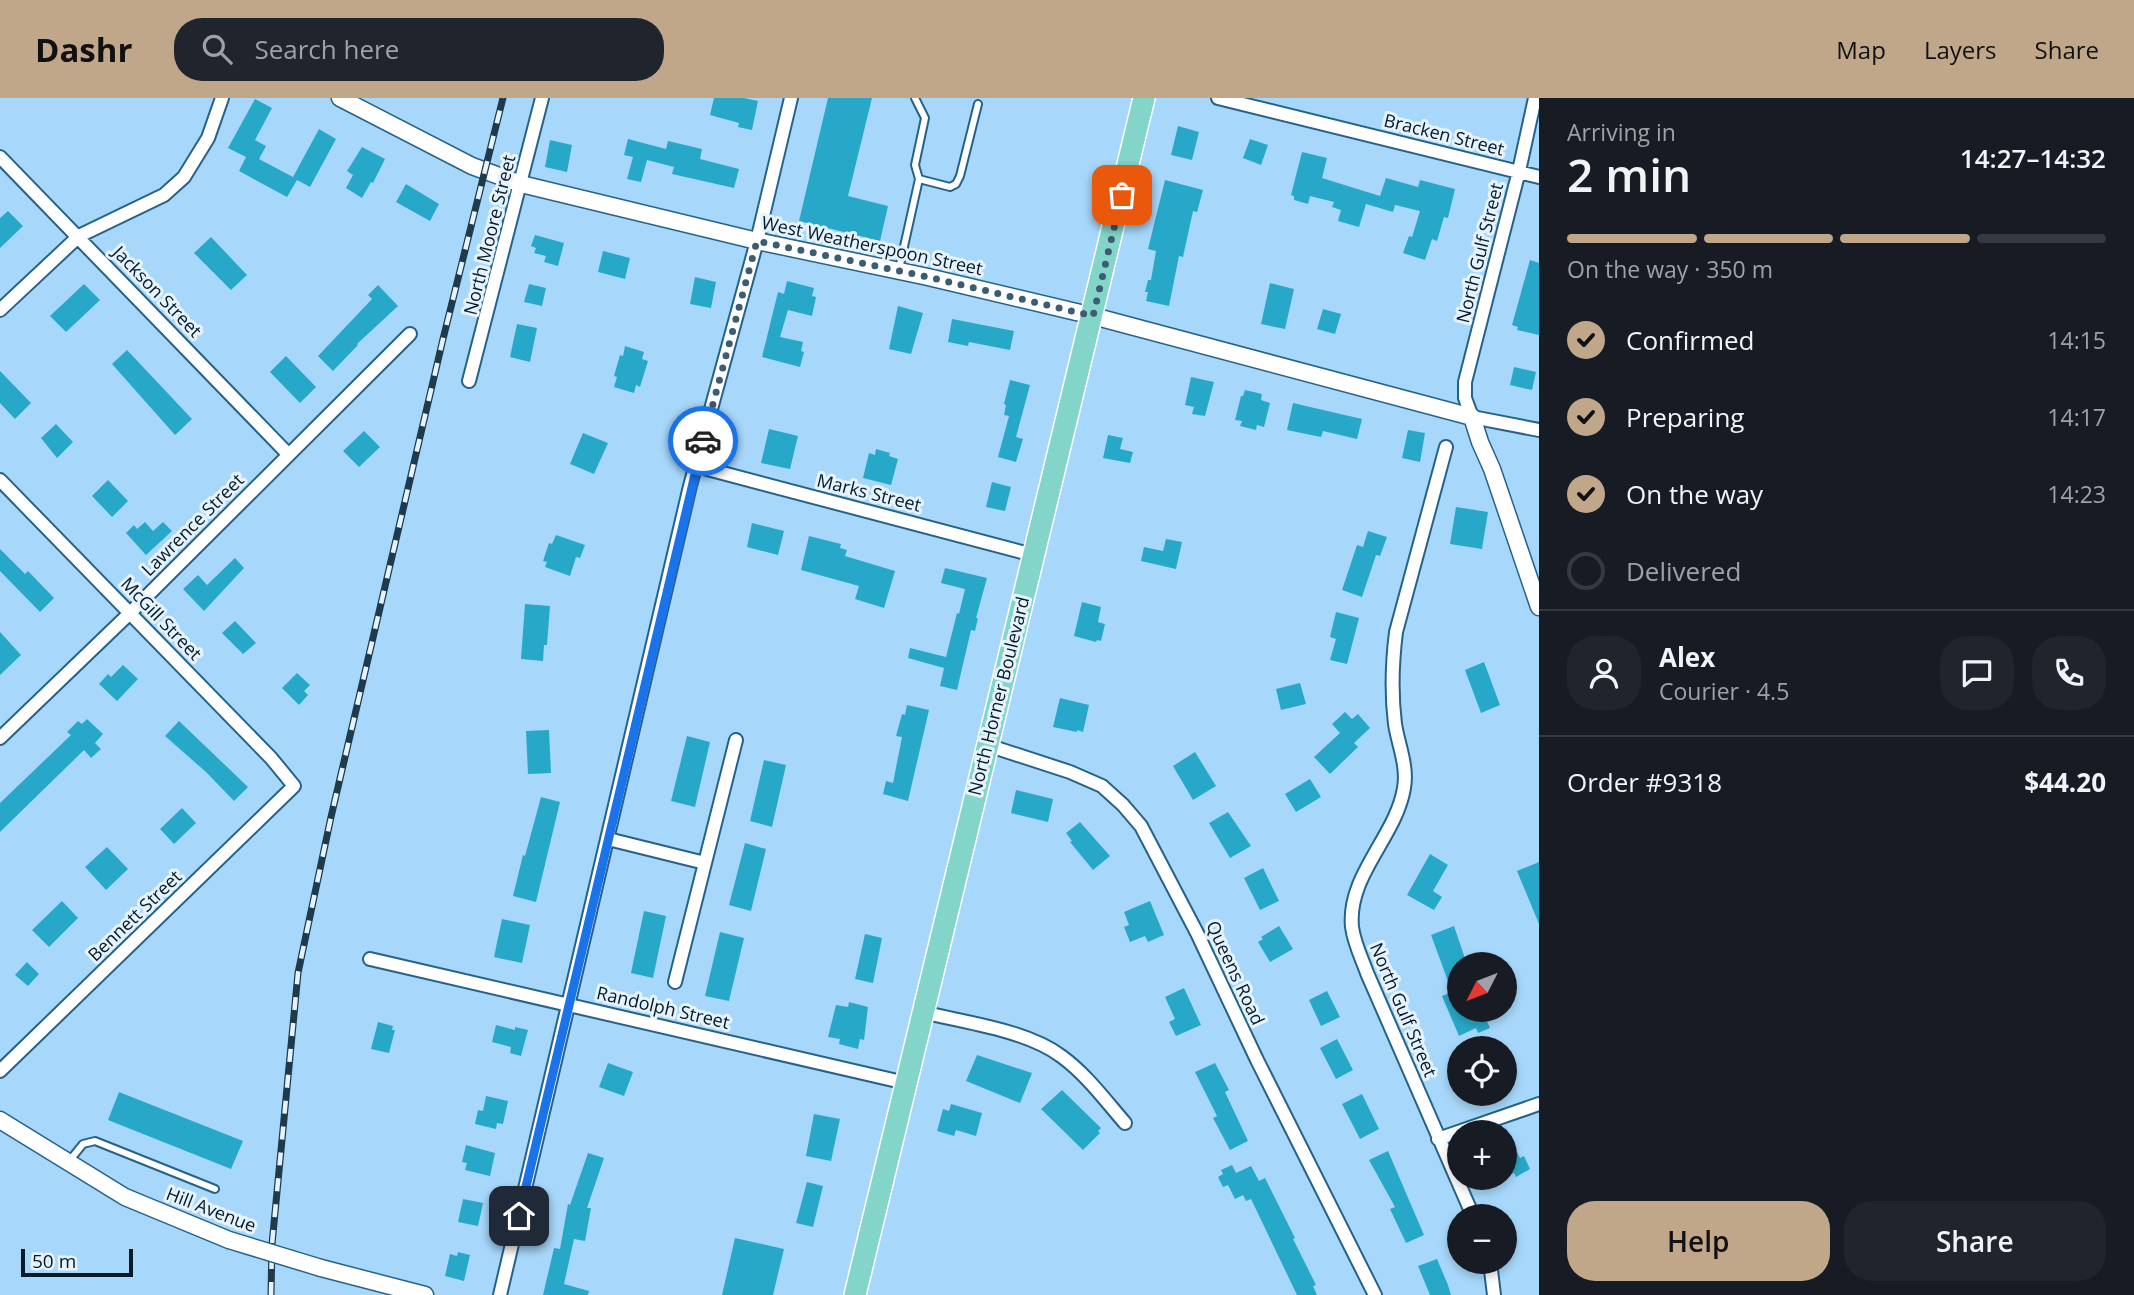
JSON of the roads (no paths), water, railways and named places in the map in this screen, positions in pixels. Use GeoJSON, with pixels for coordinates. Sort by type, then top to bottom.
{"type":"FeatureCollection","features":[{"type":"Feature","properties":{"kind":"main road","name":"North Horner Boulevard"},"geometry":{"type":"LineString","coordinates":[[855,1295],[1144,98]]}},
{"type":"Feature","properties":{"kind":"street"},"geometry":{"type":"LineString","coordinates":[[0,310],[79,236],[164,195],[184,177],[208,138],[222,98]]}},
{"type":"Feature","properties":{"kind":"street","name":"West Weatherspoon Street"},"geometry":{"type":"LineString","coordinates":[[340,98],[432,147],[472,166],[521,184],[757,241],[1093,316],[1472,417],[1539,430]]}},
{"type":"Feature","properties":{"kind":"street","name":"North Moore Street"},"geometry":{"type":"LineString","coordinates":[[469,381],[542,98]]}},
{"type":"Feature","properties":{"kind":"street"},"geometry":{"type":"LineString","coordinates":[[500,1295],[696,466],[757,241],[791,98]]}},
{"type":"Feature","properties":{"kind":"street","name":"Bracken Street"},"geometry":{"type":"LineString","coordinates":[[1218,98],[1539,177]]}},
{"type":"Feature","properties":{"kind":"street","name":"North Gulf Street"},"geometry":{"type":"LineString","coordinates":[[1472,417],[1465,398],[1465,382],[1519,172],[1535,98]]}},
{"type":"Feature","properties":{"kind":"street","name":"Jackson Street"},"geometry":{"type":"LineString","coordinates":[[0,157],[288,454]]}},
{"type":"Feature","properties":{"kind":"street","name":"Lawrence Street"},"geometry":{"type":"LineString","coordinates":[[0,737],[130,613],[410,334]]}},
{"type":"Feature","properties":{"kind":"street"},"geometry":{"type":"LineString","coordinates":[[1472,417],[1493,469],[1539,607]]}},
{"type":"Feature","properties":{"kind":"street","name":"North Gulf Street"},"geometry":{"type":"LineString","coordinates":[[1446,447],[1396,632],[1392,661],[1391,691],[1405,785],[1390,830],[1356,890],[1352,925],[1354,939],[1367,974],[1468,1204]]}},
{"type":"Feature","properties":{"kind":"street","name":"Marks Street"},"geometry":{"type":"LineString","coordinates":[[696,466],[1033,555]]}},
{"type":"Feature","properties":{"kind":"street","name":"McGill Street"},"geometry":{"type":"LineString","coordinates":[[0,480],[271,758],[294,786]]}},
{"type":"Feature","properties":{"kind":"street"},"geometry":{"type":"LineString","coordinates":[[675,982],[736,740]]}},
{"type":"Feature","properties":{"kind":"street","name":"Queens Road"},"geometry":{"type":"LineString","coordinates":[[987,745],[1070,772],[1102,786],[1123,804],[1141,826],[1198,933],[1257,1060],[1375,1295]]}},
{"type":"Feature","properties":{"kind":"street","name":"Bennett Street"},"geometry":{"type":"LineString","coordinates":[[0,1071],[294,786]]}},
{"type":"Feature","properties":{"kind":"street"},"geometry":{"type":"LineString","coordinates":[[608,839],[705,863]]}},
{"type":"Feature","properties":{"kind":"street","name":"Randolph Street"},"geometry":{"type":"LineString","coordinates":[[370,959],[906,1083]]}},
{"type":"Feature","properties":{"kind":"street"},"geometry":{"type":"LineString","coordinates":[[923,1012],[1020,1036],[1048,1048],[1081,1073],[1125,1123]]}},
{"type":"Feature","properties":{"kind":"street"},"geometry":{"type":"LineString","coordinates":[[1438,1139],[1539,1104]]}},
{"type":"Feature","properties":{"kind":"street","name":"Hill Avenue"},"geometry":{"type":"LineString","coordinates":[[0,1120],[125,1197],[229,1240],[321,1268],[425,1295]]}},
{"type":"Feature","properties":{"kind":"street"},"geometry":{"type":"LineString","coordinates":[[1491,1274],[1494,1295]]}},
{"type":"Feature","properties":{"kind":"lane"},"geometry":{"type":"LineString","coordinates":[[899,271],[919,179],[915,165],[925,118],[915,98]]}},
{"type":"Feature","properties":{"kind":"lane"},"geometry":{"type":"LineString","coordinates":[[919,179],[950,187],[956,184],[978,104]]}},
{"type":"Feature","properties":{"kind":"lane"},"geometry":{"type":"LineString","coordinates":[[68,1162],[83,1144],[91,1141],[215,1189]]}},
{"type":"Feature","properties":{"kind":"railway"},"geometry":{"type":"LineString","coordinates":[[271,1295],[272,1244],[298,973],[331,817],[443,339],[503,98]]}}]}
